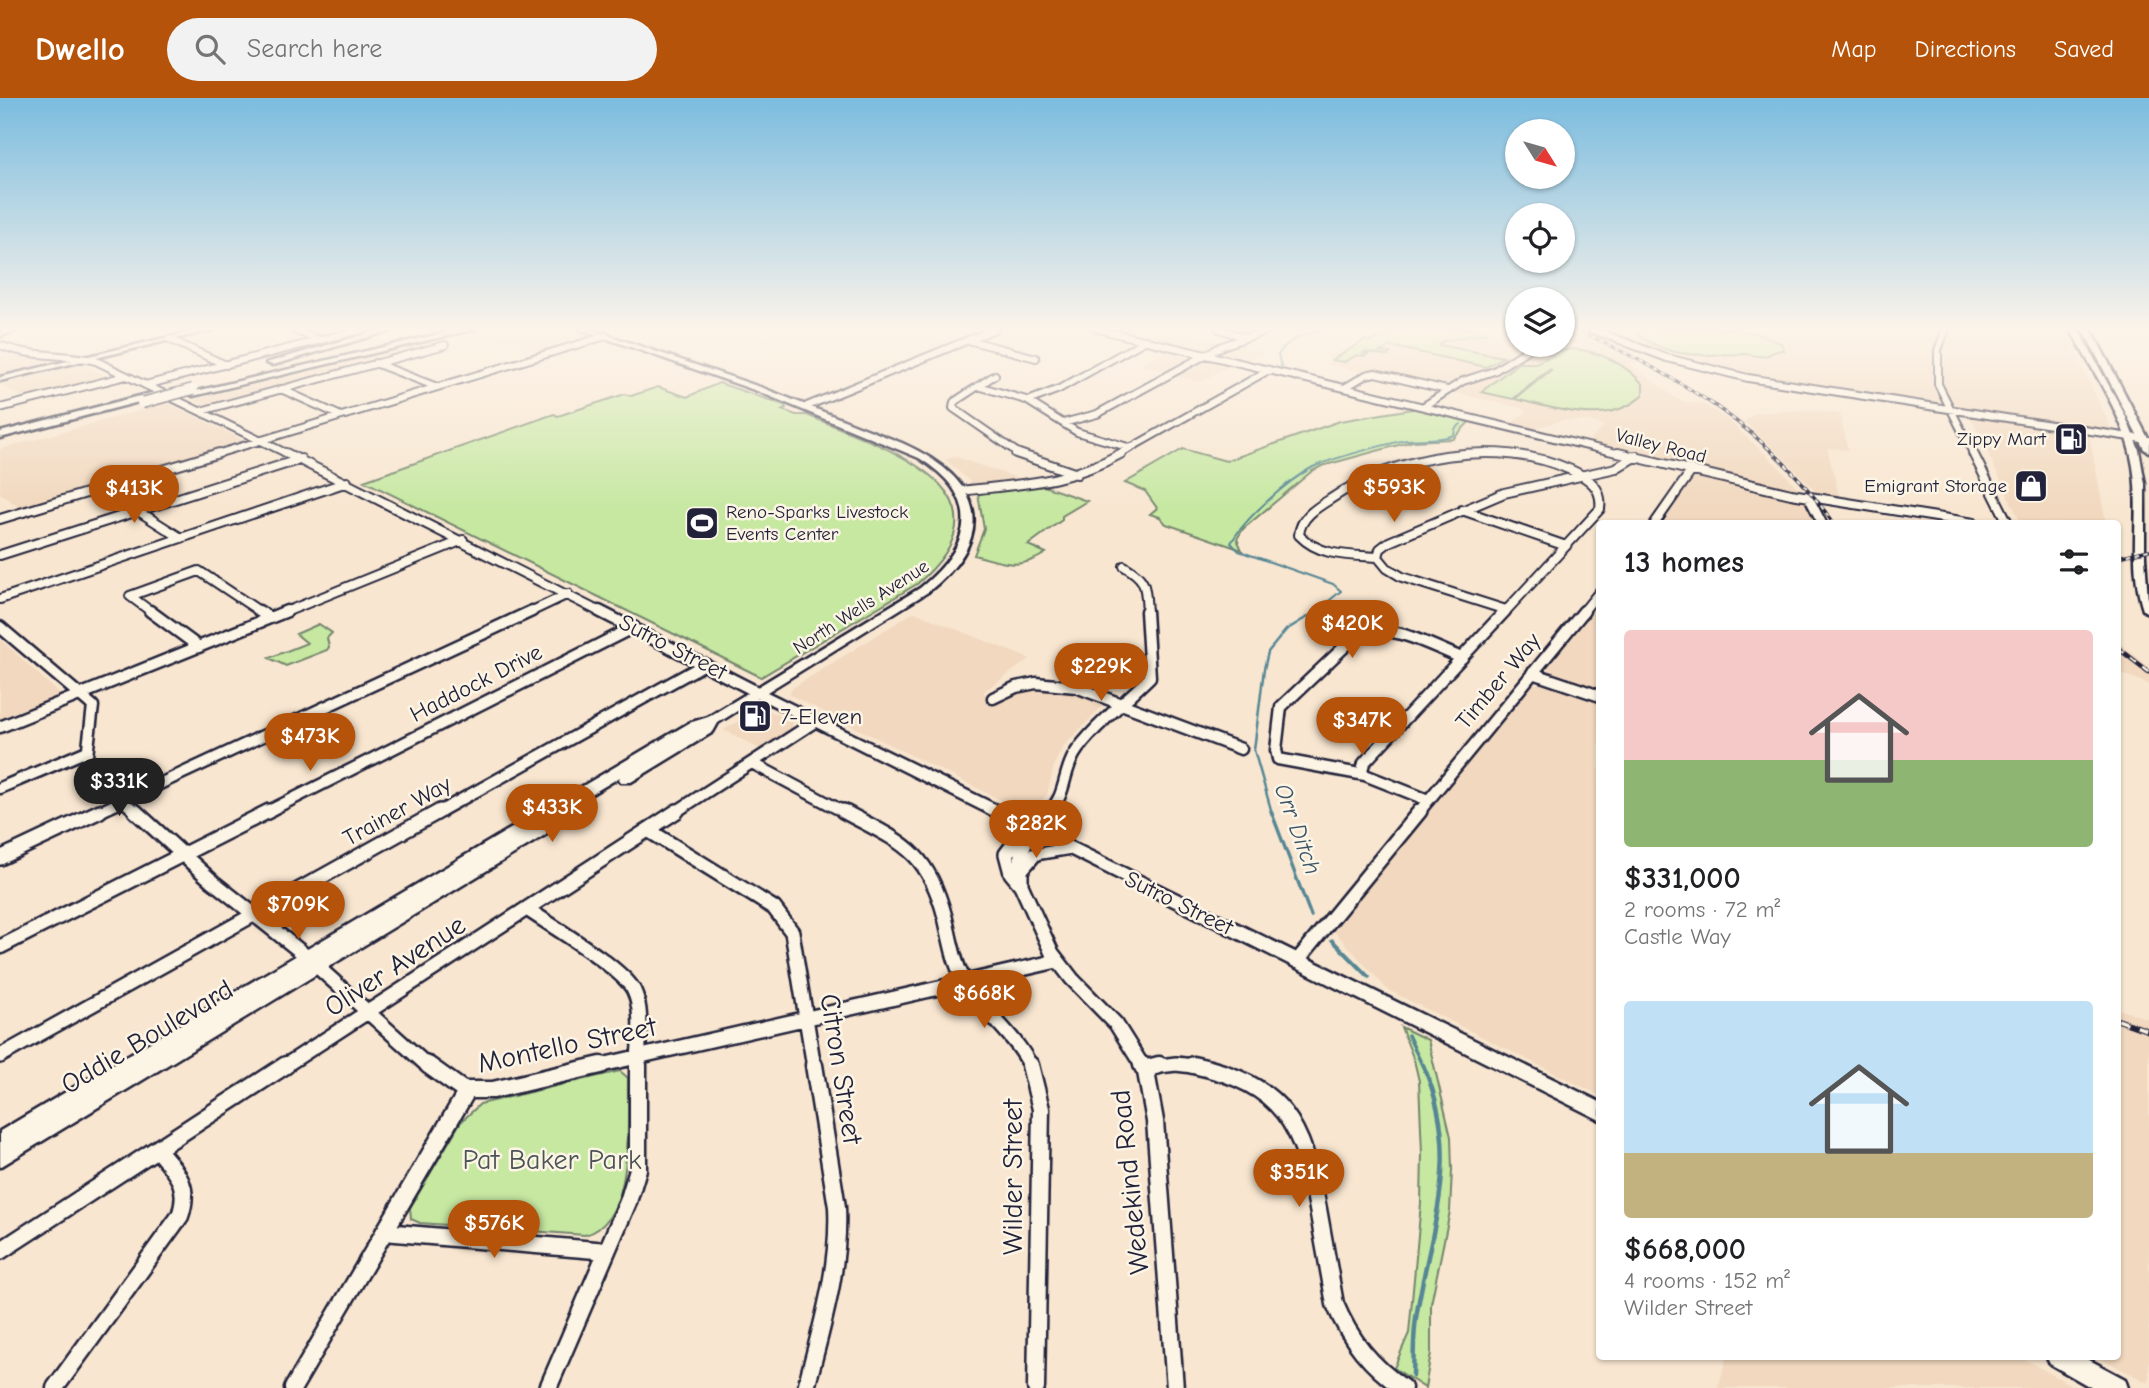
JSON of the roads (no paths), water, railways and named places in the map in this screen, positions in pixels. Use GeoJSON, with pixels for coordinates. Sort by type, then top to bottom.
{"type":"FeatureCollection","features":[{"type":"Feature","properties":{"kind":"highway"},"geometry":{"type":"LineString","coordinates":[[142,402],[155,395],[189,389]]}},
{"type":"Feature","properties":{"kind":"highway"},"geometry":{"type":"LineString","coordinates":[[0,439],[189,389]]}},
{"type":"Feature","properties":{"kind":"main road","name":"North Wells Avenue"},"geometry":{"type":"LineString","coordinates":[[759,389],[807,406],[917,454],[945,473],[960,491],[970,513],[970,526],[964,546],[946,572],[915,597],[759,692]]}},
{"type":"Feature","properties":{"kind":"main road"},"geometry":{"type":"LineString","coordinates":[[2105,389],[2129,437],[2138,467],[2140,579],[2149,610]]}},
{"type":"Feature","properties":{"kind":"main road"},"geometry":{"type":"LineString","coordinates":[[2118,389],[2148,440]]}},
{"type":"Feature","properties":{"kind":"main road","name":"Oddie Boulevard"},"geometry":{"type":"LineString","coordinates":[[0,1142],[699,735],[712,725],[713,720],[759,692]]}},
{"type":"Feature","properties":{"kind":"main road","name":"Sutro Street"},"geometry":{"type":"LineString","coordinates":[[759,692],[1596,1110]]}},
{"type":"Feature","properties":{"kind":"main road"},"geometry":{"type":"LineString","coordinates":[[1021,869],[1034,854],[1069,849]]}},
{"type":"Feature","properties":{"kind":"main road","name":"Oddie Boulevard"},"geometry":{"type":"LineString","coordinates":[[0,1158],[312,962]]}},
{"type":"Feature","properties":{"kind":"main road"},"geometry":{"type":"LineString","coordinates":[[2065,1360],[2116,1388]]}},
{"type":"Feature","properties":{"kind":"street"},"geometry":{"type":"LineString","coordinates":[[0,408],[74,389]]}},
{"type":"Feature","properties":{"kind":"street","name":"Sutro Street"},"geometry":{"type":"LineString","coordinates":[[154,389],[262,439],[759,692]]}},
{"type":"Feature","properties":{"kind":"street"},"geometry":{"type":"LineString","coordinates":[[201,411],[280,389]]}},
{"type":"Feature","properties":{"kind":"street"},"geometry":{"type":"LineString","coordinates":[[281,389],[341,416]]}},
{"type":"Feature","properties":{"kind":"street"},"geometry":{"type":"LineString","coordinates":[[0,519],[430,389]]}},
{"type":"Feature","properties":{"kind":"street"},"geometry":{"type":"LineString","coordinates":[[807,406],[848,389]]}},
{"type":"Feature","properties":{"kind":"street"},"geometry":{"type":"LineString","coordinates":[[973,389],[954,402],[953,408],[1014,452],[1076,474]]}},
{"type":"Feature","properties":{"kind":"street"},"geometry":{"type":"LineString","coordinates":[[989,389],[1028,401],[1084,434],[1131,448]]}},
{"type":"Feature","properties":{"kind":"street"},"geometry":{"type":"LineString","coordinates":[[1028,401],[1060,389]]}},
{"type":"Feature","properties":{"kind":"street"},"geometry":{"type":"LineString","coordinates":[[1063,423],[1101,412],[1143,389]]}},
{"type":"Feature","properties":{"kind":"street"},"geometry":{"type":"LineString","coordinates":[[960,491],[1045,482],[1099,466],[1235,389]]}},
{"type":"Feature","properties":{"kind":"street","name":"Valley Road"},"geometry":{"type":"LineString","coordinates":[[1355,389],[1810,498],[1954,520]]}},
{"type":"Feature","properties":{"kind":"street"},"geometry":{"type":"LineString","coordinates":[[1825,389],[2148,440]]}},
{"type":"Feature","properties":{"kind":"street"},"geometry":{"type":"LineString","coordinates":[[1942,389],[2007,520]]}},
{"type":"Feature","properties":{"kind":"street"},"geometry":{"type":"LineString","coordinates":[[1424,406],[1447,390]]}},
{"type":"Feature","properties":{"kind":"street"},"geometry":{"type":"LineString","coordinates":[[1361,774],[1364,763],[1600,509],[1603,501],[1598,487],[1559,465],[1514,455],[1479,454],[1429,461],[1356,484],[1325,502],[1300,526],[1298,535],[1301,539],[1321,550],[1378,557],[1387,568],[1402,577],[1506,610]]}},
{"type":"Feature","properties":{"kind":"street"},"geometry":{"type":"LineString","coordinates":[[1378,557],[1380,549],[1389,542],[1462,510],[1519,488],[1616,468],[1636,456]]}},
{"type":"Feature","properties":{"kind":"street"},"geometry":{"type":"LineString","coordinates":[[0,555],[301,459]]}},
{"type":"Feature","properties":{"kind":"street"},"geometry":{"type":"LineString","coordinates":[[1658,520],[1692,470]]}},
{"type":"Feature","properties":{"kind":"street"},"geometry":{"type":"LineString","coordinates":[[0,599],[347,482]]}},
{"type":"Feature","properties":{"kind":"street"},"geometry":{"type":"LineString","coordinates":[[102,488],[181,538]]}},
{"type":"Feature","properties":{"kind":"street"},"geometry":{"type":"LineString","coordinates":[[1810,498],[1821,520]]}},
{"type":"Feature","properties":{"kind":"street"},"geometry":{"type":"LineString","coordinates":[[1462,510],[1515,531],[1566,546]]}},
{"type":"Feature","properties":{"kind":"street"},"geometry":{"type":"LineString","coordinates":[[0,727],[463,540]]}},
{"type":"Feature","properties":{"kind":"street","name":"Wedekind Road"},"geometry":{"type":"LineString","coordinates":[[1124,566],[1138,574],[1145,583],[1152,671],[1147,683],[1122,704],[1076,752],[1067,769],[1061,797],[1031,830],[1014,841],[1006,854],[1011,873],[1021,886],[1043,937],[1057,961],[1116,1024],[1144,1069],[1152,1093],[1175,1388]]}},
{"type":"Feature","properties":{"kind":"street"},"geometry":{"type":"LineString","coordinates":[[199,647],[130,596],[199,571],[270,618]]}},
{"type":"Feature","properties":{"kind":"street"},"geometry":{"type":"LineString","coordinates":[[0,858],[568,594]]}},
{"type":"Feature","properties":{"kind":"street","name":"Timber Way"},"geometry":{"type":"LineString","coordinates":[[1297,961],[1596,596]]}},
{"type":"Feature","properties":{"kind":"street"},"geometry":{"type":"LineString","coordinates":[[0,627],[81,694],[93,706],[94,714],[87,751],[0,788]]}},
{"type":"Feature","properties":{"kind":"street","name":"Haddock Drive"},"geometry":{"type":"LineString","coordinates":[[0,947],[634,627]]}},
{"type":"Feature","properties":{"kind":"street"},"geometry":{"type":"LineString","coordinates":[[1427,800],[1361,774],[1278,759],[1276,750],[1282,707],[1362,631],[1371,628],[1462,657]]}},
{"type":"Feature","properties":{"kind":"street","name":"Trainer Way"},"geometry":{"type":"LineString","coordinates":[[0,1056],[705,664]]}},
{"type":"Feature","properties":{"kind":"street"},"geometry":{"type":"LineString","coordinates":[[1532,673],[1596,695]]}},
{"type":"Feature","properties":{"kind":"street"},"geometry":{"type":"LineString","coordinates":[[993,698],[1016,687],[1036,683],[1076,687],[1241,749]]}},
{"type":"Feature","properties":{"kind":"street","name":"Oliver Avenue"},"geometry":{"type":"LineString","coordinates":[[0,1251],[816,722]]}},
{"type":"Feature","properties":{"kind":"street","name":"Montello Street"},"geometry":{"type":"LineString","coordinates":[[87,751],[87,765],[91,772],[123,801],[253,916],[312,962],[435,1072],[451,1085],[467,1091],[493,1090],[1057,961]]}},
{"type":"Feature","properties":{"kind":"street","name":"Wilder Street"},"geometry":{"type":"LineString","coordinates":[[752,763],[904,844],[921,857],[931,874],[966,982],[1025,1052],[1032,1066],[1039,1093],[1036,1388]]}},
{"type":"Feature","properties":{"kind":"street","name":"Citron Street"},"geometry":{"type":"LineString","coordinates":[[648,830],[781,914],[792,932],[840,1238],[806,1388]]}},
{"type":"Feature","properties":{"kind":"street","name":"Wedekind Road"},"geometry":{"type":"LineString","coordinates":[[1021,886],[1021,852],[1031,830]]}},
{"type":"Feature","properties":{"kind":"street"},"geometry":{"type":"LineString","coordinates":[[527,909],[612,968],[634,991],[638,1011],[638,1169],[628,1202],[548,1388]]}},
{"type":"Feature","properties":{"kind":"street"},"geometry":{"type":"LineString","coordinates":[[1144,1069],[1175,1062],[1202,1066],[1255,1087],[1290,1116],[1300,1132],[1310,1163],[1335,1304],[1342,1324],[1351,1343],[1368,1362],[1403,1388]]}},
{"type":"Feature","properties":{"kind":"street"},"geometry":{"type":"LineString","coordinates":[[293,1388],[467,1091]]}},
{"type":"Feature","properties":{"kind":"street"},"geometry":{"type":"LineString","coordinates":[[55,1388],[172,1230],[185,1205],[186,1186],[157,1149]]}},
{"type":"Feature","properties":{"kind":"street"},"geometry":{"type":"LineString","coordinates":[[384,1232],[607,1251]]}},
{"type":"Feature","properties":{"kind":"waterway","name":"Orr Ditch"},"geometry":{"type":"LineString","coordinates":[[1315,612],[1341,591],[1333,584],[1239,551],[1231,543],[1237,533],[1291,481],[1313,467],[1401,441],[1448,437],[1454,435],[1455,429],[1461,424]]}},
{"type":"Feature","properties":{"kind":"waterway","name":"Orr Ditch"},"geometry":{"type":"LineString","coordinates":[[1272,813],[1254,750],[1264,669],[1268,652],[1286,630],[1315,612]]}},
{"type":"Feature","properties":{"kind":"waterway","name":"Orr Ditch"},"geometry":{"type":"LineString","coordinates":[[1271,811],[1311,916]]}},
{"type":"Feature","properties":{"kind":"waterway","name":"Orr Ditch"},"geometry":{"type":"LineString","coordinates":[[1332,940],[1369,977]]}},
{"type":"Feature","properties":{"kind":"waterway","name":"Orr Ditch"},"geometry":{"type":"LineString","coordinates":[[1408,1035],[1423,1067]]}},
{"type":"Feature","properties":{"kind":"waterway","name":"Orr Ditch"},"geometry":{"type":"LineString","coordinates":[[1413,1376],[1416,1320],[1441,1189],[1443,1159],[1435,1098],[1423,1065]]}},
{"type":"Feature","properties":{"kind":"railway"},"geometry":{"type":"LineString","coordinates":[[1689,389],[1718,408],[1781,460],[1831,520]]}},
{"type":"Feature","properties":{"kind":"railway"},"geometry":{"type":"LineString","coordinates":[[2121,556],[2149,550]]}},
{"type":"Feature","properties":{"kind":"railway"},"geometry":{"type":"LineString","coordinates":[[2121,650],[2149,672]]}},
{"type":"Feature","properties":{"kind":"railway"},"geometry":{"type":"LineString","coordinates":[[2121,1021],[2149,1031]]}},
{"type":"Feature","properties":{"kind":"place","name":"Zippy Mart"},"geometry":{"type":"Point","coordinates":[2071,439]}},
{"type":"Feature","properties":{"kind":"place","name":"Emigrant Storage"},"geometry":{"type":"Point","coordinates":[2031,486]}},
{"type":"Feature","properties":{"kind":"place","name":"Reno-Sparks Livestock Events Center"},"geometry":{"type":"Point","coordinates":[702,523]}},
{"type":"Feature","properties":{"kind":"place","name":"7-Eleven"},"geometry":{"type":"Point","coordinates":[755,716]}},
{"type":"Feature","properties":{"kind":"park label","name":"Pat Baker Park"},"geometry":{"type":"Point","coordinates":[552,1160]}}]}
